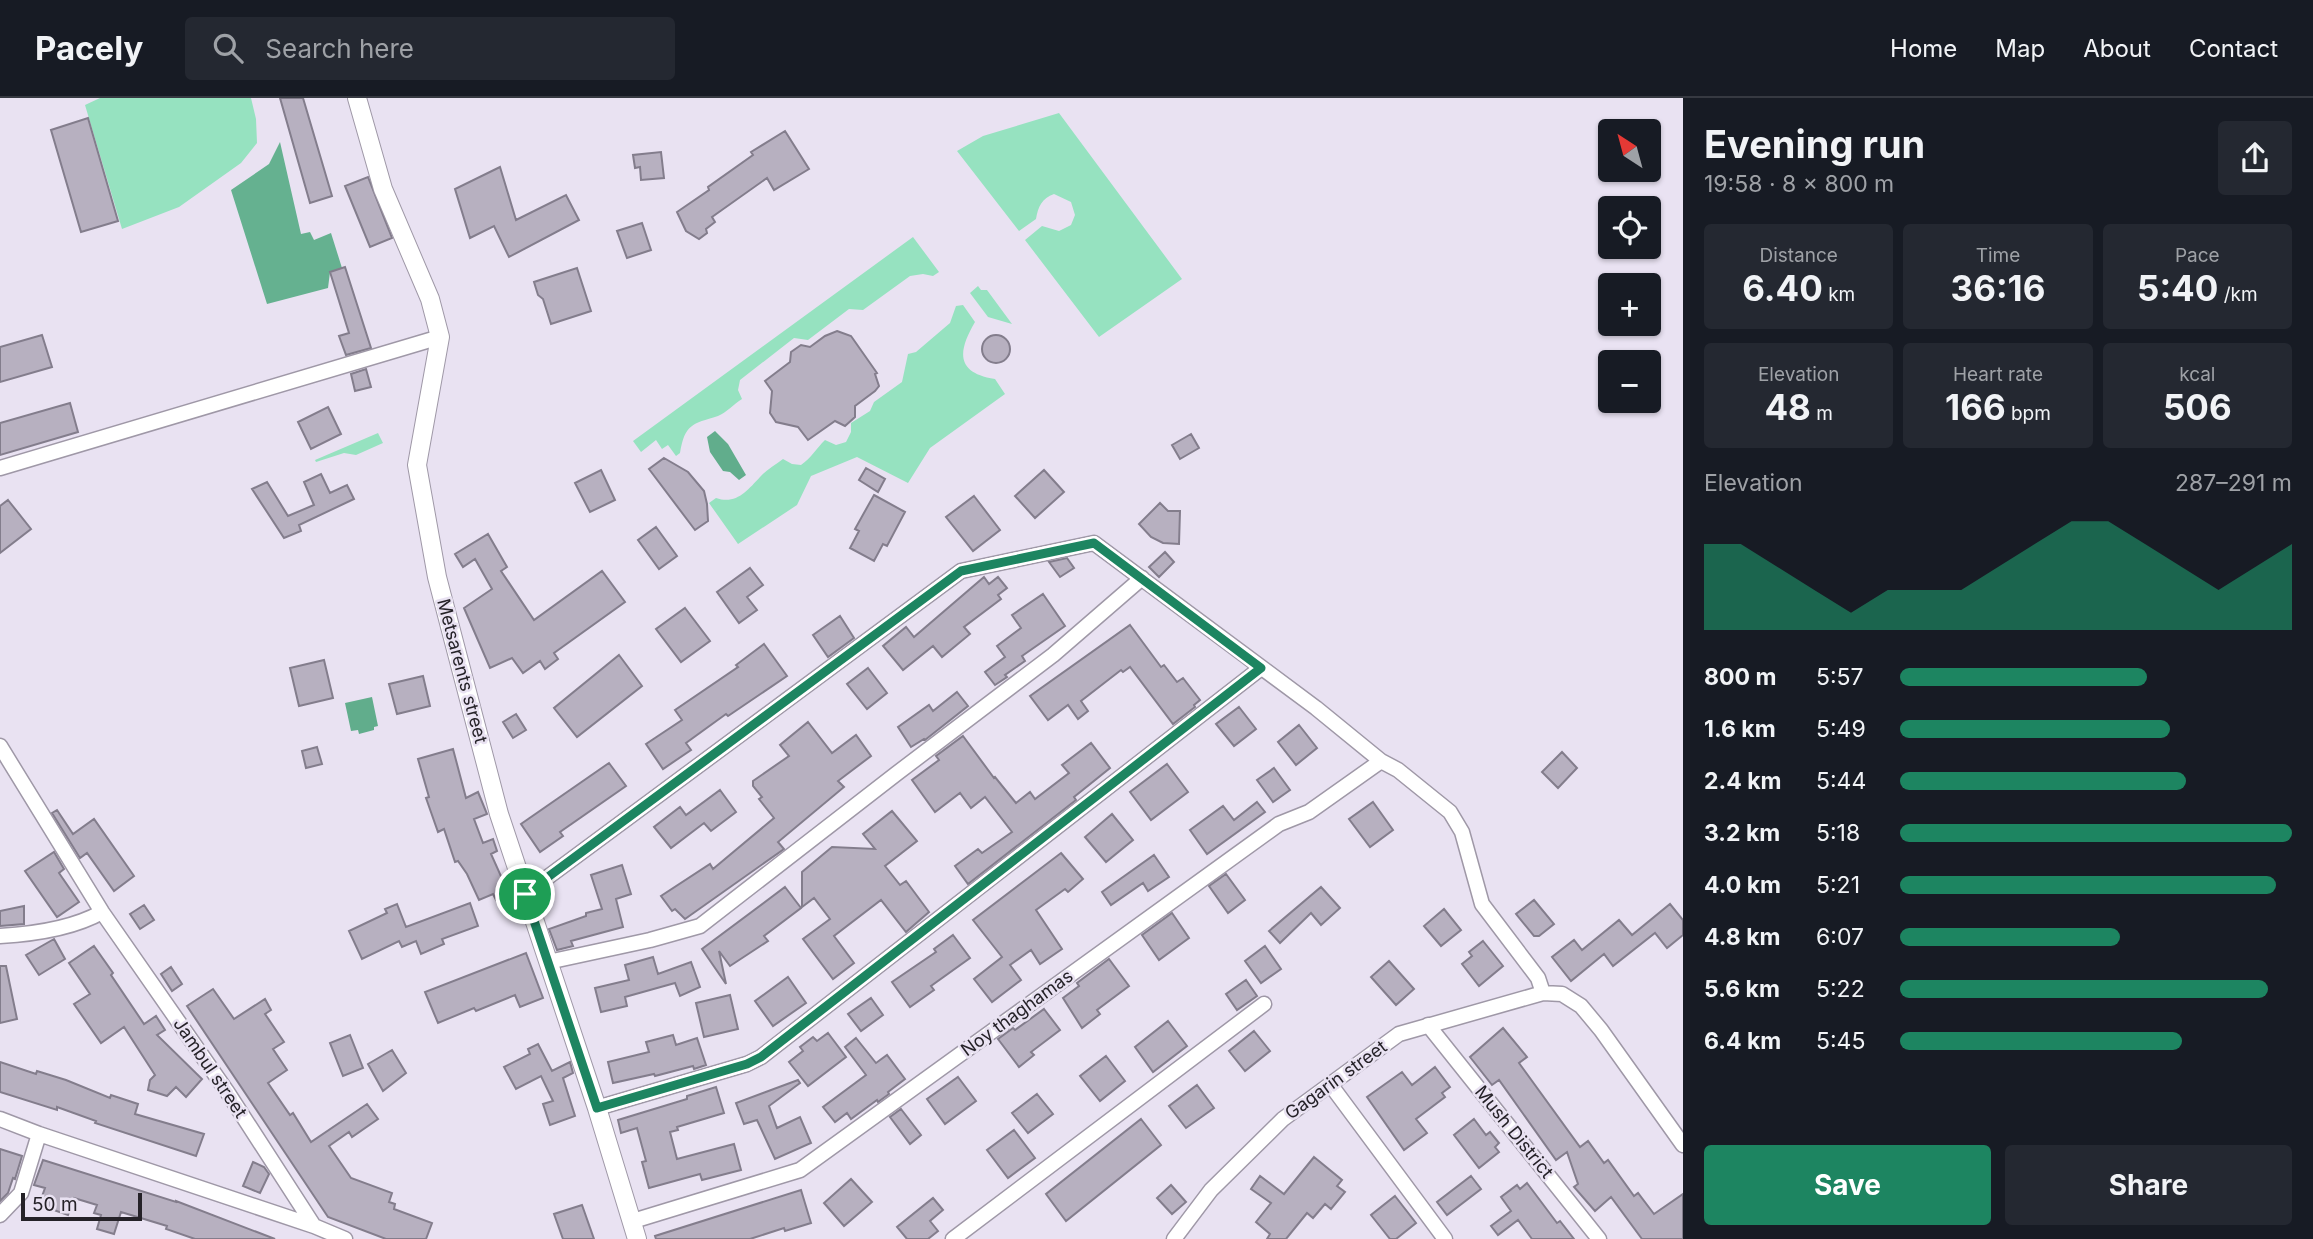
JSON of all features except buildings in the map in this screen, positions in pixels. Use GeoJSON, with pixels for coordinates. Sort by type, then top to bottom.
{"type":"FeatureCollection","features":[{"type":"Feature","properties":{"kind":"street","name":"Metsarents street"},"geometry":{"type":"LineString","coordinates":[[357,98],[383,189],[430,299],[440,337],[417,465],[437,577],[499,814],[635,1230]]}},
{"type":"Feature","properties":{"kind":"street"},"geometry":{"type":"LineString","coordinates":[[0,468],[440,337]]}},
{"type":"Feature","properties":{"kind":"street"},"geometry":{"type":"LineString","coordinates":[[525,894],[961,571],[1094,543],[1316,708],[1450,812],[1458,823],[1482,904],[1538,978],[1543,993],[1562,994],[1581,1006],[1683,1145]]}},
{"type":"Feature","properties":{"kind":"street"},"geometry":{"type":"LineString","coordinates":[[548,962],[700,926],[1043,663],[1142,578]]}},
{"type":"Feature","properties":{"kind":"street"},"geometry":{"type":"LineString","coordinates":[[597,1108],[747,1064],[761,1057],[1261,668]]}},
{"type":"Feature","properties":{"kind":"street","name":"Jambul street"},"geometry":{"type":"LineString","coordinates":[[0,746],[102,912],[228,1093],[314,1226]]}},
{"type":"Feature","properties":{"kind":"street","name":"Noy thaghamas"},"geometry":{"type":"LineString","coordinates":[[635,1230],[800,1170],[1279,824],[1308,812],[1381,761]]}},
{"type":"Feature","properties":{"kind":"street"},"geometry":{"type":"LineString","coordinates":[[0,936],[24,935],[85,922],[102,912]]}},
{"type":"Feature","properties":{"kind":"street","name":"Gagarin street"},"geometry":{"type":"LineString","coordinates":[[1174,1239],[1211,1190],[1283,1119],[1399,1034],[1543,993]]}},
{"type":"Feature","properties":{"kind":"street"},"geometry":{"type":"LineString","coordinates":[[953,1239],[1264,1004]]}},
{"type":"Feature","properties":{"kind":"street","name":"Mush District"},"geometry":{"type":"LineString","coordinates":[[1428,1026],[1599,1239]]}},
{"type":"Feature","properties":{"kind":"street"},"geometry":{"type":"LineString","coordinates":[[1330,1084],[1445,1239]]}},
{"type":"Feature","properties":{"kind":"street"},"geometry":{"type":"LineString","coordinates":[[0,1119],[345,1239]]}},
{"type":"Feature","properties":{"kind":"street"},"geometry":{"type":"LineString","coordinates":[[0,1215],[21,1193],[39,1134]]}},
{"type":"Feature","properties":{"kind":"shaded area"},"geometry":{"type":"Polygon","coordinates":[[[100,98],[251,98],[256,119],[257,143],[241,163],[179,207],[122,229],[85,105],[100,98]]]}},
{"type":"Feature","properties":{"kind":"shaded area"},"geometry":{"type":"Polygon","coordinates":[[[1059,113],[1182,279],[1099,337],[1025,240],[1042,226],[1059,231],[1071,225],[1075,215],[1071,202],[1054,194],[1046,198],[1036,219],[1019,231],[957,151],[983,136],[1059,113]]]}},
{"type":"Feature","properties":{"kind":"shaded area"},"geometry":{"type":"Polygon","coordinates":[[[280,142],[301,234],[310,232],[314,240],[331,233],[342,268],[330,272],[328,288],[267,304],[231,190],[269,164],[280,142]]]}},
{"type":"Feature","properties":{"kind":"shaded area"},"geometry":{"type":"Polygon","coordinates":[[[913,237],[939,272],[933,276],[910,276],[863,310],[849,309],[808,340],[794,338],[740,380],[738,390],[742,399],[721,415],[702,421],[687,431],[680,453],[676,456],[668,445],[662,449],[656,440],[641,452],[633,441],[913,237]]]}},
{"type":"Feature","properties":{"kind":"shaded area"},"geometry":{"type":"Polygon","coordinates":[[[978,286],[981,290],[987,290],[1012,324],[988,317],[970,293],[978,286]]]}},
{"type":"Feature","properties":{"kind":"shaded area"},"geometry":{"type":"Polygon","coordinates":[[[963,305],[975,322],[963,351],[967,366],[973,372],[995,379],[1005,394],[930,448],[908,483],[857,457],[811,476],[797,505],[738,544],[709,503],[716,498],[729,500],[741,495],[783,459],[801,465],[825,440],[836,445],[846,442],[851,432],[851,423],[870,411],[874,402],[902,382],[908,354],[916,352],[950,323],[956,306],[963,305]]]}},
{"type":"Feature","properties":{"kind":"shaded area"},"geometry":{"type":"Polygon","coordinates":[[[715,431],[728,444],[746,475],[739,480],[730,472],[723,471],[710,452],[707,437],[715,431]]]}},
{"type":"Feature","properties":{"kind":"shaded area"},"geometry":{"type":"Polygon","coordinates":[[[378,433],[383,443],[356,455],[344,453],[316,462],[315,460],[378,433]]]}},
{"type":"Feature","properties":{"kind":"shaded area"},"geometry":{"type":"Polygon","coordinates":[[[372,697],[378,726],[374,727],[374,730],[359,734],[358,730],[351,731],[345,703],[372,697]]]}},
{"type":"Feature","properties":{"kind":"route"},"geometry":{"type":"LineString","coordinates":[[1094,543],[1261,668],[761,1057],[747,1064],[597,1108],[525,894],[961,571],[1094,543]]}}]}
